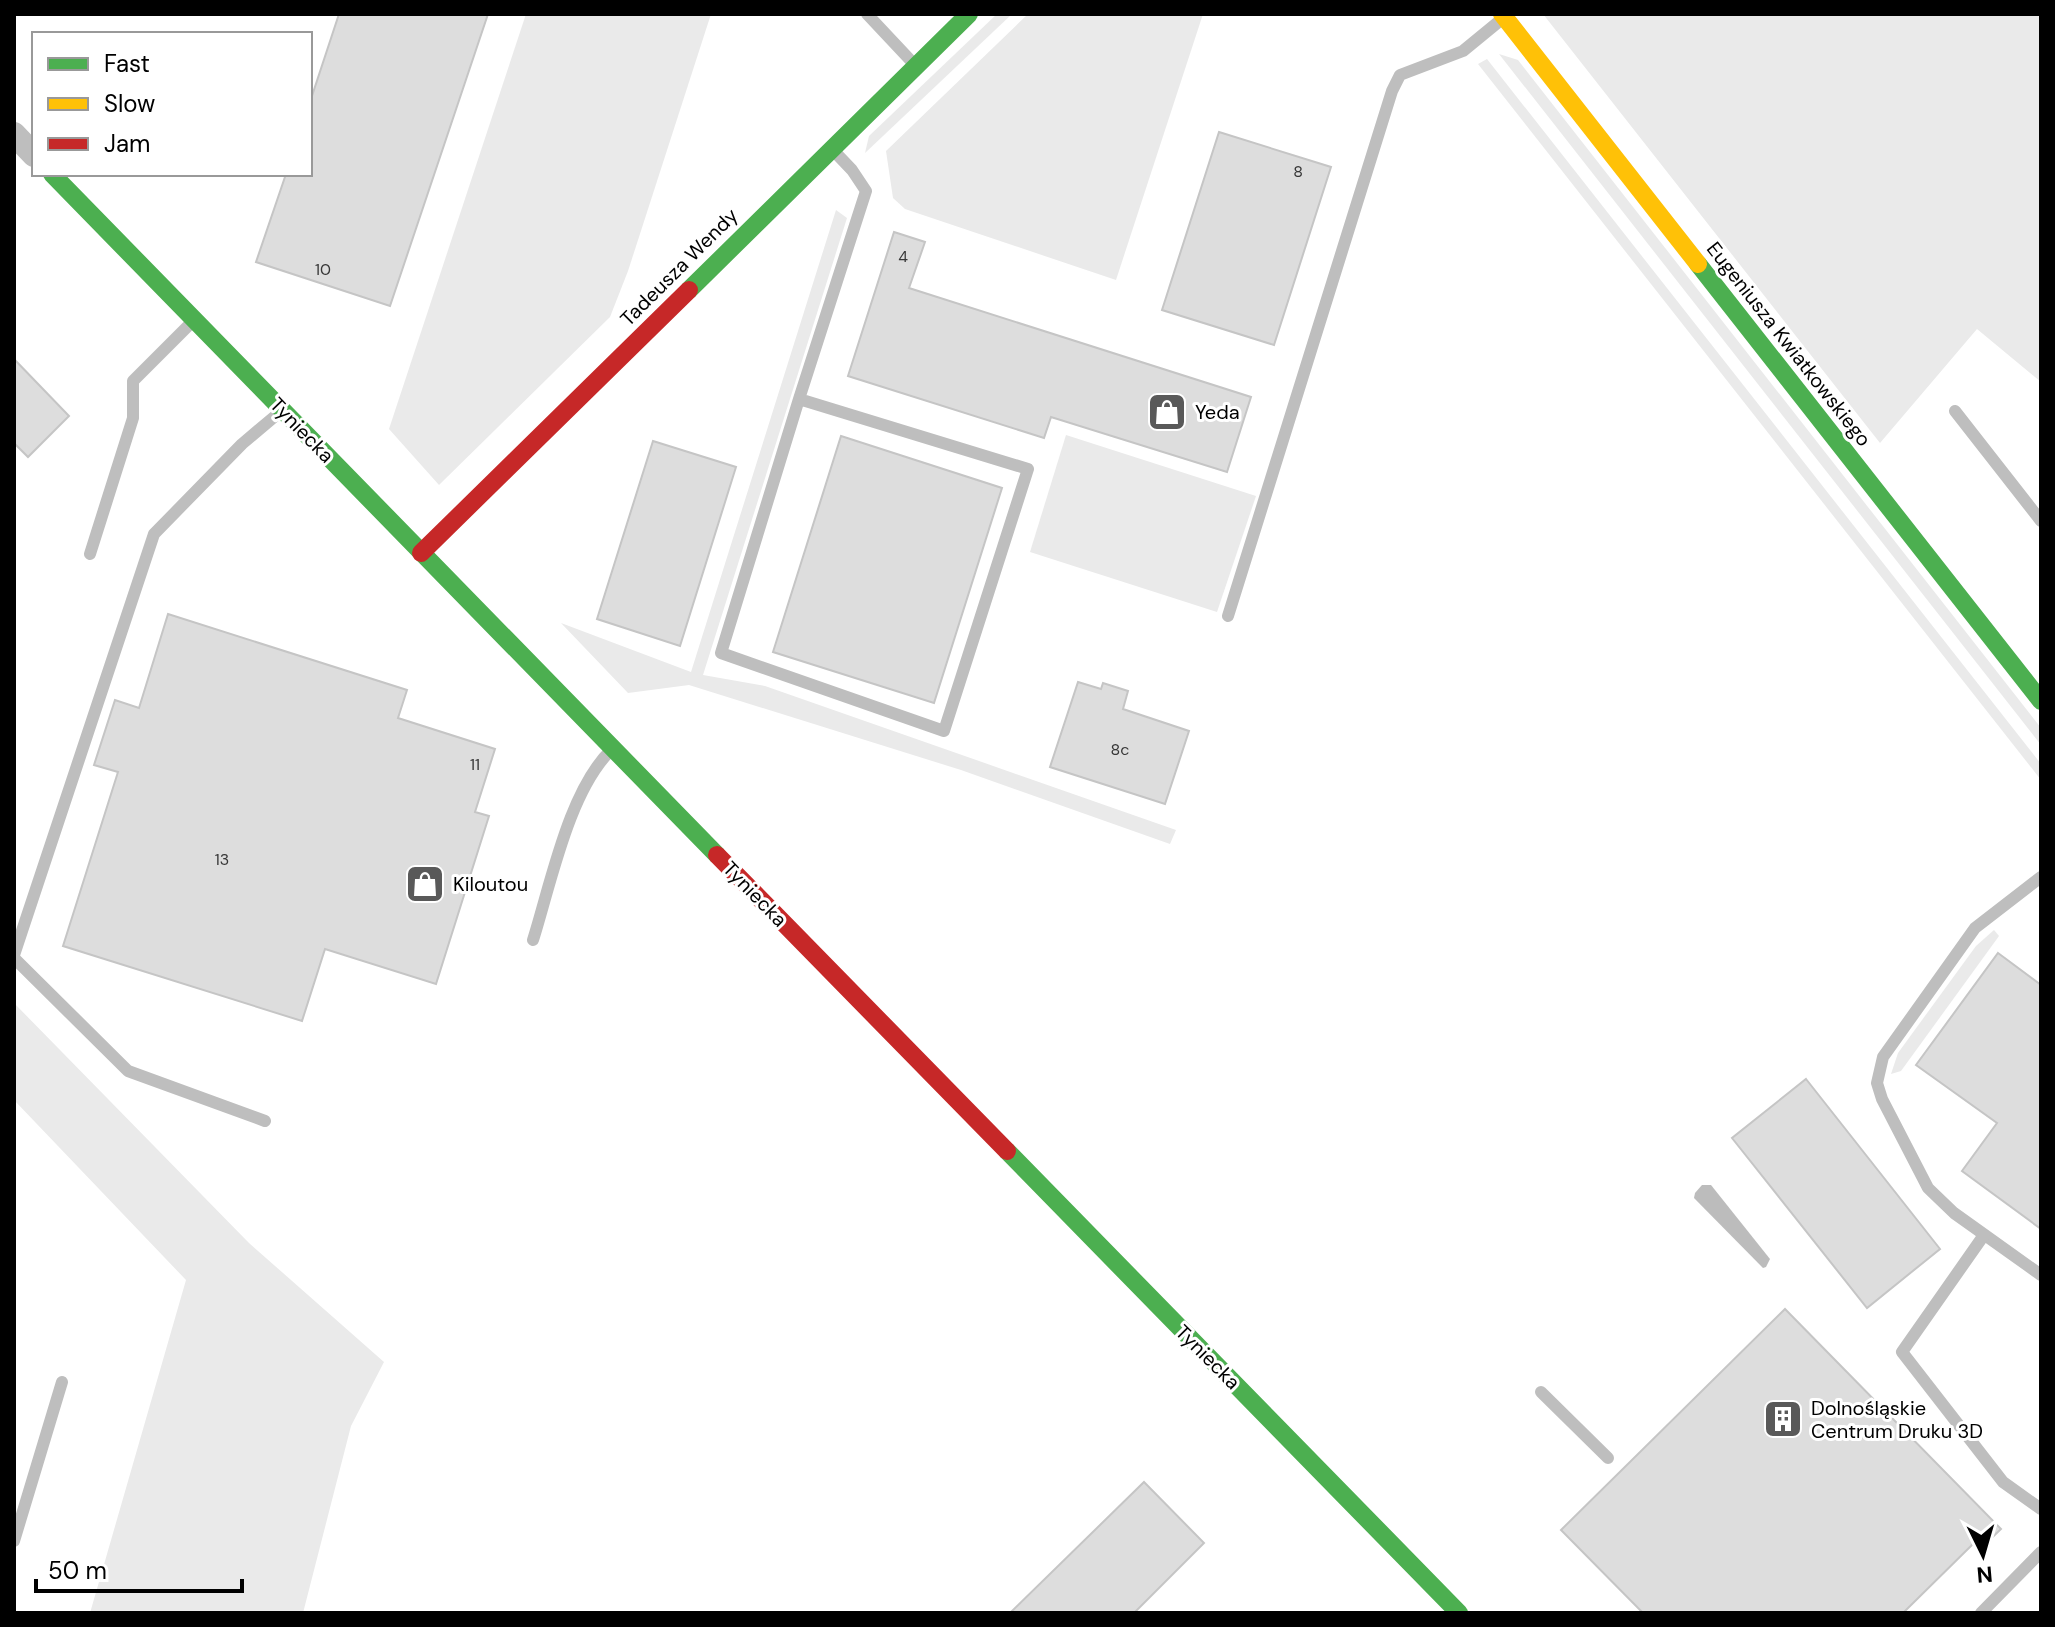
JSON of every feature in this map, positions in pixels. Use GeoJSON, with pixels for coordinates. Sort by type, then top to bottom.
{"type":"FeatureCollection","features":[{"type":"Feature","properties":{"kind":"street","name":"Tadeusza Wendy"},"geometry":{"type":"LineString","coordinates":[[421,553],[969,14]]}},
{"type":"Feature","properties":{"kind":"street","name":"Eugeniusza Kwiatkowskiego"},"geometry":{"type":"LineString","coordinates":[[1503,16],[2041,701]]}},
{"type":"Feature","properties":{"kind":"street"},"geometry":{"type":"LineString","coordinates":[[14,134],[32,153]]}},
{"type":"Feature","properties":{"kind":"street","name":"Tyniecka"},"geometry":{"type":"LineString","coordinates":[[54,176],[1459,1613]]}},
{"type":"Feature","properties":{"kind":"lane"},"geometry":{"type":"LineString","coordinates":[[867,14],[915,65]]}},
{"type":"Feature","properties":{"kind":"lane"},"geometry":{"type":"LineString","coordinates":[[1228,616],[1392,91],[1400,75],[1463,51],[1503,16]]}},
{"type":"Feature","properties":{"kind":"lane"},"geometry":{"type":"LineString","coordinates":[[799,399],[1028,469],[944,731],[721,653],[799,399],[866,191],[831,148]]}},
{"type":"Feature","properties":{"kind":"lane"},"geometry":{"type":"LineString","coordinates":[[90,554],[133,418],[133,381],[195,320]]}},
{"type":"Feature","properties":{"kind":"lane"},"geometry":{"type":"LineString","coordinates":[[265,1121],[128,1071],[14,956],[154,534],[242,444],[282,410]]}},
{"type":"Feature","properties":{"kind":"lane"},"geometry":{"type":"LineString","coordinates":[[1955,411],[2041,521]]}},
{"type":"Feature","properties":{"kind":"lane"},"geometry":{"type":"LineString","coordinates":[[533,940],[566,832],[588,777],[612,748]]}},
{"type":"Feature","properties":{"kind":"lane"},"geometry":{"type":"LineString","coordinates":[[2041,878],[1975,928],[1883,1057],[1877,1083],[1882,1099],[1928,1188],[1954,1213],[2041,1275]]}},
{"type":"Feature","properties":{"kind":"lane"},"geometry":{"type":"LineString","coordinates":[[1984,1235],[1902,1352],[2003,1482],[2041,1509]]}},
{"type":"Feature","properties":{"kind":"lane"},"geometry":{"type":"LineString","coordinates":[[14,1541],[62,1382]]}},
{"type":"Feature","properties":{"kind":"lane"},"geometry":{"type":"LineString","coordinates":[[1541,1392],[1608,1458]]}},
{"type":"Feature","properties":{"kind":"lane"},"geometry":{"type":"LineString","coordinates":[[1981,1613],[2041,1552]]}},
{"type":"Feature","properties":{"kind":"shaded area"},"geometry":{"type":"Polygon","coordinates":[[[526,14],[711,14],[628,271],[610,317],[439,485],[389,429],[526,14]]]}},
{"type":"Feature","properties":{"kind":"shaded area"},"geometry":{"type":"Polygon","coordinates":[[[997,14],[1012,14],[865,153],[869,136],[997,14]]]}},
{"type":"Feature","properties":{"kind":"shaded area"},"geometry":{"type":"Polygon","coordinates":[[[1028,14],[1203,14],[1116,280],[905,209],[893,198],[886,151],[1028,14]]]}},
{"type":"Feature","properties":{"kind":"shaded area"},"geometry":{"type":"Polygon","coordinates":[[[1543,14],[2041,14],[2041,382],[1977,329],[1880,443],[1543,14]]]}},
{"type":"Feature","properties":{"kind":"shaded area"},"geometry":{"type":"Polygon","coordinates":[[[1499,54],[1518,60],[2041,728],[2041,745],[1499,54]]]}},
{"type":"Feature","properties":{"kind":"shaded area"},"geometry":{"type":"Polygon","coordinates":[[[1487,59],[2041,764],[2041,780],[1478,64],[1487,59]]]}},
{"type":"Feature","properties":{"kind":"shaded area"},"geometry":{"type":"Polygon","coordinates":[[[836,210],[847,218],[703,675],[765,686],[1176,830],[1170,844],[961,770],[689,685],[628,693],[561,623],[691,672],[836,210]]]}},
{"type":"Feature","properties":{"kind":"shaded area"},"geometry":{"type":"Polygon","coordinates":[[[1066,435],[1256,496],[1217,612],[1030,552],[1066,435]]]}},
{"type":"Feature","properties":{"kind":"shaded area"},"geometry":{"type":"Polygon","coordinates":[[[1994,930],[1999,936],[1901,1071],[1891,1074],[1898,1053],[1976,946],[1994,930]]]}},
{"type":"Feature","properties":{"kind":"shaded area"},"geometry":{"type":"Polygon","coordinates":[[[14,1003],[249,1243],[384,1362],[351,1426],[303,1613],[90,1613],[186,1280],[14,1100],[14,1003]]]}},
{"type":"Feature","properties":{"kind":"shaded area"},"geometry":{"type":"Polygon","coordinates":[[[1702,1185],[1711,1185],[1770,1259],[1766,1267],[1763,1268],[1694,1198],[1702,1185]]]}},
{"type":"Feature","properties":{"kind":"building"},"geometry":{"type":"Polygon","coordinates":[[[339,14],[488,14],[390,306],[256,262],[285,176],[312,176],[312,96],[339,14]]]}},
{"type":"Feature","properties":{"kind":"building"},"geometry":{"type":"Polygon","coordinates":[[[1219,132],[1331,167],[1274,345],[1162,310],[1219,132]]]}},
{"type":"Feature","properties":{"kind":"building"},"geometry":{"type":"Polygon","coordinates":[[[894,232],[925,242],[909,288],[1251,397],[1227,472],[1051,417],[1044,438],[848,376],[894,232]]]}},
{"type":"Feature","properties":{"kind":"building"},"geometry":{"type":"Polygon","coordinates":[[[14,359],[69,416],[28,457],[14,443],[14,359]]]}},
{"type":"Feature","properties":{"kind":"building"},"geometry":{"type":"Polygon","coordinates":[[[841,436],[1002,488],[934,703],[773,652],[841,436]]]}},
{"type":"Feature","properties":{"kind":"building"},"geometry":{"type":"Polygon","coordinates":[[[653,441],[736,467],[680,646],[597,619],[653,441]]]}},
{"type":"Feature","properties":{"kind":"building"},"geometry":{"type":"Polygon","coordinates":[[[168,614],[407,690],[398,718],[495,749],[475,812],[489,816],[436,984],[325,949],[302,1021],[63,946],[118,772],[94,765],[115,700],[139,708],[168,614]]]}},
{"type":"Feature","properties":{"kind":"building"},"geometry":{"type":"Polygon","coordinates":[[[1078,682],[1101,689],[1103,683],[1128,691],[1123,709],[1189,731],[1165,804],[1050,767],[1078,682]]]}},
{"type":"Feature","properties":{"kind":"building"},"geometry":{"type":"Polygon","coordinates":[[[1998,953],[2041,985],[2041,1229],[1962,1171],[1997,1123],[1916,1065],[1998,953]]]}},
{"type":"Feature","properties":{"kind":"building"},"geometry":{"type":"Polygon","coordinates":[[[1806,1079],[1940,1249],[1867,1308],[1732,1138],[1806,1079]]]}},
{"type":"Feature","properties":{"kind":"building","name":"Dolnośląskie Centrum Druku 3D"},"geometry":{"type":"Polygon","coordinates":[[[1785,1309],[2001,1529],[1979,1550],[1973,1544],[1903,1613],[1643,1613],[1561,1530],[1785,1309]]]}},
{"type":"Feature","properties":{"kind":"building"},"geometry":{"type":"Polygon","coordinates":[[[1144,1482],[1204,1543],[1134,1613],[1010,1613],[1144,1482]]]}},
{"type":"Feature","properties":{"kind":"traffic: fast"},"geometry":{"type":"LineString","coordinates":[[689,290],[969,14]]}},
{"type":"Feature","properties":{"kind":"traffic: fast"},"geometry":{"type":"LineString","coordinates":[[54,176],[717,855]]}},
{"type":"Feature","properties":{"kind":"traffic: fast"},"geometry":{"type":"LineString","coordinates":[[1698,264],[2041,701]]}},
{"type":"Feature","properties":{"kind":"traffic: fast"},"geometry":{"type":"LineString","coordinates":[[1007,1151],[1459,1613]]}},
{"type":"Feature","properties":{"kind":"traffic: slow"},"geometry":{"type":"LineString","coordinates":[[1502,14],[1698,264]]}},
{"type":"Feature","properties":{"kind":"traffic: jam"},"geometry":{"type":"LineString","coordinates":[[421,553],[689,290]]}},
{"type":"Feature","properties":{"kind":"traffic: jam"},"geometry":{"type":"LineString","coordinates":[[717,855],[1007,1151]]}},
{"type":"Feature","properties":{"kind":"place","name":"Yeda"},"geometry":{"type":"Point","coordinates":[1167,412]}},
{"type":"Feature","properties":{"kind":"place","name":"Kiloutou"},"geometry":{"type":"Point","coordinates":[425,884]}},
{"type":"Feature","properties":{"kind":"place","name":"Dolnośląskie Centrum Druku 3D"},"geometry":{"type":"Point","coordinates":[1783,1419]}}]}
